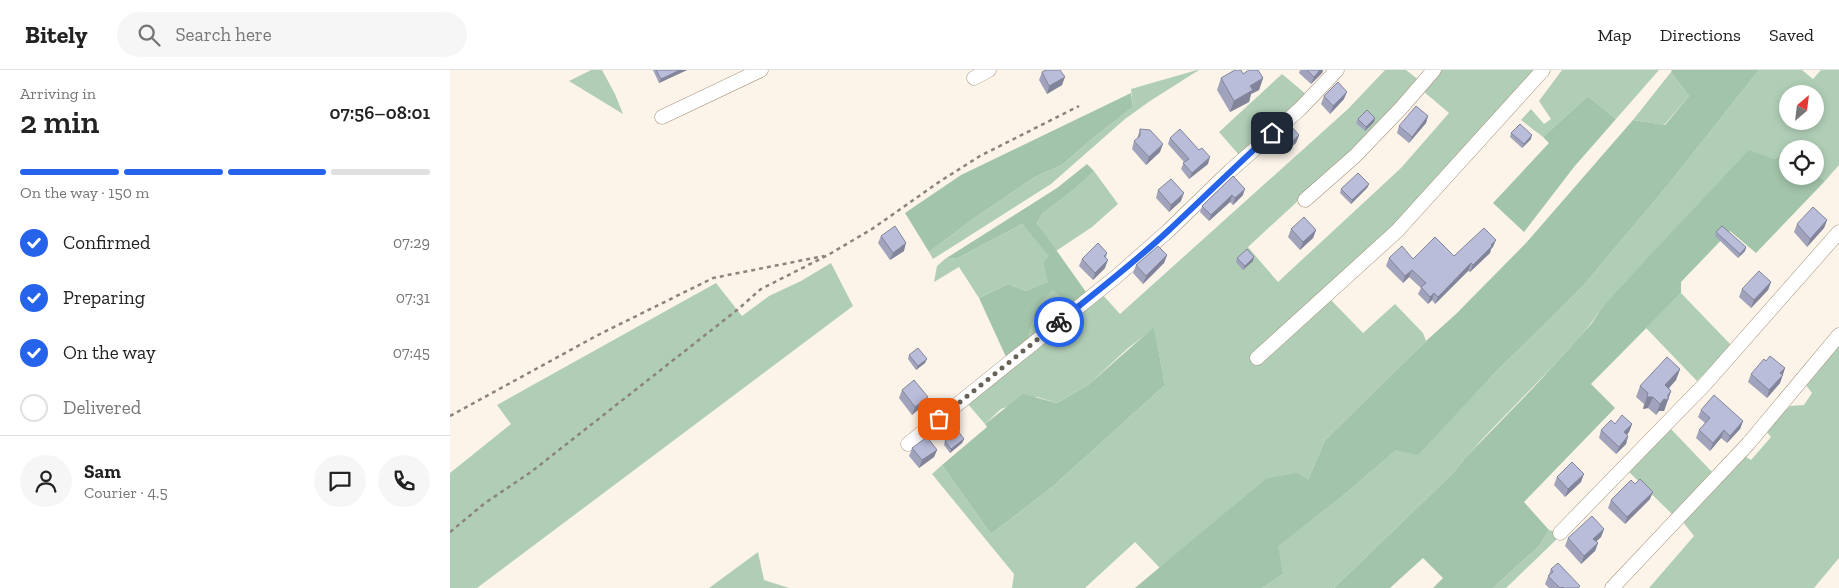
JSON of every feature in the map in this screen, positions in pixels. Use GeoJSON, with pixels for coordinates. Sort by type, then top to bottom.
{"type":"FeatureCollection","features":[{"type":"Feature","properties":{"kind":"street"},"geometry":{"type":"LineString","coordinates":[[662,117],[761,70]]}},
{"type":"Feature","properties":{"kind":"street"},"geometry":{"type":"LineString","coordinates":[[974,78],[989,70]]}},
{"type":"Feature","properties":{"kind":"street"},"geometry":{"type":"LineString","coordinates":[[908,444],[1117,276],[1168,232],[1230,171],[1300,108],[1337,70]]}},
{"type":"Feature","properties":{"kind":"street"},"geometry":{"type":"LineString","coordinates":[[1305,200],[1355,156],[1434,70]]}},
{"type":"Feature","properties":{"kind":"street"},"geometry":{"type":"LineString","coordinates":[[1258,358],[1397,231],[1543,70]]}},
{"type":"Feature","properties":{"kind":"street"},"geometry":{"type":"LineString","coordinates":[[1560,533],[1705,384],[1839,232]]}},
{"type":"Feature","properties":{"kind":"street"},"geometry":{"type":"LineString","coordinates":[[1612,588],[1748,444],[1839,335]]}},
{"type":"Feature","properties":{"kind":"path"},"geometry":{"type":"LineString","coordinates":[[450,532],[485,503],[531,472],[761,289],[828,255],[872,229],[980,156],[1079,106]]}},
{"type":"Feature","properties":{"kind":"path"},"geometry":{"type":"LineString","coordinates":[[450,416],[598,335],[713,278],[828,255]]}},
{"type":"Feature","properties":{"kind":"green space"},"geometry":{"type":"Polygon","coordinates":[[[591,70],[602,70],[623,114],[569,81],[591,70]]]}},
{"type":"Feature","properties":{"kind":"green space"},"geometry":{"type":"Polygon","coordinates":[[[1199,70],[1125,119],[1051,184],[933,259],[929,252],[973,219],[1035,177],[1062,165],[1133,107],[1131,89],[1199,70]]]}},
{"type":"Feature","properties":{"kind":"green space"},"geometry":{"type":"Polygon","coordinates":[[[1385,70],[1406,70],[1420,81],[1340,162],[1248,247],[1278,282],[1401,168],[1449,113],[1423,91],[1439,70],[1538,70],[1329,298],[1363,333],[1395,304],[1423,333],[1426,341],[1325,440],[1308,480],[1265,479],[1160,568],[1135,542],[1085,588],[1012,588],[1014,574],[932,474],[942,465],[991,534],[1051,488],[1165,385],[1154,328],[1127,349],[1088,385],[1057,403],[1037,397],[1001,409],[985,424],[967,403],[1101,293],[1120,314],[1348,109],[1385,70]]]}},
{"type":"Feature","properties":{"kind":"green space"},"geometry":{"type":"Polygon","coordinates":[[[1562,70],[1659,70],[1616,119],[1588,96],[1543,137],[1521,120],[1531,109],[1544,124],[1551,119],[1539,101],[1562,70]]]}},
{"type":"Feature","properties":{"kind":"green space"},"geometry":{"type":"Polygon","coordinates":[[[1672,70],[1759,70],[1667,186],[1583,286],[1492,376],[1418,455],[1396,450],[1345,494],[1278,546],[1283,574],[1262,588],[1135,588],[1265,479],[1297,473],[1308,480],[1325,440],[1456,314],[1526,243],[1633,120],[1665,125],[1689,96],[1671,72],[1672,70]]]}},
{"type":"Feature","properties":{"kind":"green space"},"geometry":{"type":"Polygon","coordinates":[[[1759,70],[1802,70],[1813,79],[1821,70],[1839,70],[1839,165],[1825,181],[1824,140],[1779,140],[1779,156],[1773,159],[1601,309],[1572,345],[1478,443],[1452,474],[1334,588],[1262,588],[1283,574],[1277,546],[1345,494],[1397,449],[1418,454],[1492,376],[1583,286],[1667,186],[1759,70]]]}},
{"type":"Feature","properties":{"kind":"green space"},"geometry":{"type":"Polygon","coordinates":[[[1671,72],[1689,96],[1664,125],[1633,120],[1671,72]]]}},
{"type":"Feature","properties":{"kind":"green space"},"geometry":{"type":"Polygon","coordinates":[[[1282,74],[1307,95],[1240,156],[1219,132],[1282,74]]]}},
{"type":"Feature","properties":{"kind":"green space"},"geometry":{"type":"Polygon","coordinates":[[[1131,93],[1133,107],[1062,165],[1035,177],[973,219],[929,252],[905,213],[961,175],[1131,93]]]}},
{"type":"Feature","properties":{"kind":"green space"},"geometry":{"type":"Polygon","coordinates":[[[1588,96],[1616,119],[1574,167],[1524,232],[1493,203],[1549,143],[1543,137],[1588,96]]]}},
{"type":"Feature","properties":{"kind":"green space"},"geometry":{"type":"Polygon","coordinates":[[[1749,150],[1773,159],[1779,156],[1779,185],[1821,185],[1756,253],[1730,231],[1681,282],[1681,293],[1591,384],[1615,408],[1524,502],[1549,530],[1539,546],[1493,588],[1433,588],[1443,578],[1423,558],[1390,588],[1334,588],[1452,474],[1592,323],[1601,309],[1749,150]]]}},
{"type":"Feature","properties":{"kind":"green space"},"geometry":{"type":"Polygon","coordinates":[[[1087,164],[1094,171],[1076,188],[1042,214],[1037,223],[1086,292],[1073,305],[1052,290],[1036,313],[1028,341],[1006,357],[979,298],[1008,284],[1026,291],[1048,282],[1043,262],[1049,256],[1022,224],[958,258],[945,259],[1057,188],[1087,164]]]}},
{"type":"Feature","properties":{"kind":"green space"},"geometry":{"type":"Polygon","coordinates":[[[1094,171],[1118,204],[1092,227],[1056,251],[1037,223],[1042,214],[1076,188],[1094,171]]]}},
{"type":"Feature","properties":{"kind":"green space"},"geometry":{"type":"Polygon","coordinates":[[[1022,224],[1050,256],[1043,262],[1049,282],[1026,291],[1008,284],[979,298],[959,267],[934,282],[937,266],[945,259],[958,258],[1022,224]]]}},
{"type":"Feature","properties":{"kind":"green space"},"geometry":{"type":"Polygon","coordinates":[[[831,263],[853,306],[477,588],[450,588],[450,473],[511,424],[497,405],[716,283],[742,316],[769,296],[801,281],[831,263]]]}},
{"type":"Feature","properties":{"kind":"green space"},"geometry":{"type":"Polygon","coordinates":[[[1052,289],[1073,305],[1028,341],[1036,313],[1052,289]]]}},
{"type":"Feature","properties":{"kind":"green space"},"geometry":{"type":"Polygon","coordinates":[[[1681,293],[1731,345],[1697,381],[1646,328],[1681,293]]]}},
{"type":"Feature","properties":{"kind":"green space"},"geometry":{"type":"Polygon","coordinates":[[[1154,327],[1165,385],[1051,488],[991,534],[942,465],[987,427],[985,424],[1023,394],[1057,403],[1088,385],[1154,327]]]}},
{"type":"Feature","properties":{"kind":"green space"},"geometry":{"type":"Polygon","coordinates":[[[1839,345],[1839,558],[1814,588],[1649,588],[1694,536],[1683,522],[1743,455],[1751,460],[1771,437],[1765,430],[1790,406],[1804,405],[1812,393],[1806,385],[1839,345]]]}},
{"type":"Feature","properties":{"kind":"green space"},"geometry":{"type":"Polygon","coordinates":[[[1670,428],[1714,474],[1674,516],[1629,472],[1670,428]]]}},
{"type":"Feature","properties":{"kind":"green space"},"geometry":{"type":"Polygon","coordinates":[[[1549,530],[1553,531],[1558,538],[1506,588],[1493,588],[1539,546],[1549,530]]]}},
{"type":"Feature","properties":{"kind":"green space"},"geometry":{"type":"Polygon","coordinates":[[[758,552],[764,580],[789,588],[709,588],[758,552]]]}},
{"type":"Feature","properties":{"kind":"building"},"geometry":{"type":"Polygon","coordinates":[[[656,70],[680,70],[661,79],[656,70]]]}},
{"type":"Feature","properties":{"kind":"building"},"geometry":{"type":"Polygon","coordinates":[[[1046,70],[1060,70],[1065,77],[1049,86],[1042,72],[1046,70]]]}},
{"type":"Feature","properties":{"kind":"building"},"geometry":{"type":"Polygon","coordinates":[[[1235,70],[1241,70],[1243,74],[1249,70],[1258,70],[1263,78],[1250,86],[1253,90],[1234,101],[1221,78],[1235,70]]]}},
{"type":"Feature","properties":{"kind":"building"},"geometry":{"type":"Polygon","coordinates":[[[1307,70],[1320,70],[1314,77],[1307,70]]]}},
{"type":"Feature","properties":{"kind":"building"},"geometry":{"type":"Polygon","coordinates":[[[1338,82],[1347,92],[1333,106],[1324,96],[1338,82]]]}},
{"type":"Feature","properties":{"kind":"building"},"geometry":{"type":"Polygon","coordinates":[[[1416,106],[1428,116],[1412,137],[1399,126],[1416,106]]]}},
{"type":"Feature","properties":{"kind":"building"},"geometry":{"type":"Polygon","coordinates":[[[1367,110],[1375,118],[1366,127],[1358,119],[1367,110]]]}},
{"type":"Feature","properties":{"kind":"building"},"geometry":{"type":"Polygon","coordinates":[[[1520,124],[1532,135],[1524,144],[1511,133],[1520,124]]]}},
{"type":"Feature","properties":{"kind":"building"},"geometry":{"type":"Polygon","coordinates":[[[1290,125],[1299,135],[1286,147],[1277,136],[1290,125]]]}},
{"type":"Feature","properties":{"kind":"building"},"geometry":{"type":"Polygon","coordinates":[[[1140,129],[1150,130],[1163,144],[1149,157],[1134,141],[1140,136],[1140,129]]]}},
{"type":"Feature","properties":{"kind":"building"},"geometry":{"type":"Polygon","coordinates":[[[1180,129],[1199,150],[1202,148],[1210,157],[1192,173],[1183,163],[1189,159],[1170,138],[1180,129]]]}},
{"type":"Feature","properties":{"kind":"building"},"geometry":{"type":"Polygon","coordinates":[[[1358,173],[1369,184],[1352,200],[1341,189],[1358,173]]]}},
{"type":"Feature","properties":{"kind":"building"},"geometry":{"type":"Polygon","coordinates":[[[1233,176],[1245,189],[1235,198],[1232,195],[1211,215],[1202,206],[1233,176]]]}},
{"type":"Feature","properties":{"kind":"building"},"geometry":{"type":"Polygon","coordinates":[[[1171,179],[1184,193],[1171,205],[1158,190],[1171,179]]]}},
{"type":"Feature","properties":{"kind":"building"},"geometry":{"type":"Polygon","coordinates":[[[1813,207],[1827,220],[1810,239],[1797,224],[1813,207]]]}},
{"type":"Feature","properties":{"kind":"building"},"geometry":{"type":"Polygon","coordinates":[[[1304,217],[1316,230],[1303,242],[1291,229],[1304,217]]]}},
{"type":"Feature","properties":{"kind":"building"},"geometry":{"type":"Polygon","coordinates":[[[895,226],[906,243],[893,253],[881,236],[895,226]]]}},
{"type":"Feature","properties":{"kind":"building"},"geometry":{"type":"Polygon","coordinates":[[[1722,226],[1746,247],[1740,254],[1716,232],[1722,226]]]}},
{"type":"Feature","properties":{"kind":"building"},"geometry":{"type":"Polygon","coordinates":[[[1484,228],[1496,240],[1492,246],[1473,265],[1471,263],[1438,297],[1434,293],[1430,297],[1421,287],[1426,283],[1412,270],[1405,276],[1389,258],[1402,246],[1413,259],[1435,237],[1454,256],[1484,228]]]}},
{"type":"Feature","properties":{"kind":"building"},"geometry":{"type":"Polygon","coordinates":[[[1098,243],[1107,253],[1104,256],[1108,260],[1095,273],[1082,259],[1098,243]]]}},
{"type":"Feature","properties":{"kind":"building"},"geometry":{"type":"Polygon","coordinates":[[[1158,246],[1167,255],[1146,276],[1136,265],[1158,246]]]}},
{"type":"Feature","properties":{"kind":"building"},"geometry":{"type":"Polygon","coordinates":[[[1247,249],[1254,257],[1245,266],[1237,258],[1247,249]]]}},
{"type":"Feature","properties":{"kind":"building"},"geometry":{"type":"Polygon","coordinates":[[[1759,271],[1771,282],[1754,300],[1742,289],[1759,271]]]}},
{"type":"Feature","properties":{"kind":"building"},"geometry":{"type":"Polygon","coordinates":[[[918,348],[927,359],[918,366],[909,355],[918,348]]]}},
{"type":"Feature","properties":{"kind":"building"},"geometry":{"type":"Polygon","coordinates":[[[1770,356],[1785,368],[1780,373],[1783,375],[1769,390],[1751,374],[1764,359],[1766,361],[1770,356]]]}},
{"type":"Feature","properties":{"kind":"building"},"geometry":{"type":"Polygon","coordinates":[[[1667,357],[1680,369],[1665,385],[1671,391],[1668,395],[1668,400],[1664,399],[1660,404],[1653,397],[1647,397],[1648,393],[1640,386],[1667,357]]]}},
{"type":"Feature","properties":{"kind":"building"},"geometry":{"type":"Polygon","coordinates":[[[914,380],[928,397],[915,407],[902,390],[914,380]]]}},
{"type":"Feature","properties":{"kind":"building"},"geometry":{"type":"Polygon","coordinates":[[[1714,395],[1743,421],[1730,436],[1724,430],[1713,443],[1699,430],[1710,418],[1701,410],[1714,395]]]}},
{"type":"Feature","properties":{"kind":"building"},"geometry":{"type":"Polygon","coordinates":[[[1622,415],[1632,424],[1624,432],[1628,436],[1619,447],[1601,430],[1611,420],[1615,424],[1622,415]]]}},
{"type":"Feature","properties":{"kind":"building"},"geometry":{"type":"Polygon","coordinates":[[[958,431],[964,439],[951,449],[945,441],[958,431]]]}},
{"type":"Feature","properties":{"kind":"building"},"geometry":{"type":"Polygon","coordinates":[[[927,437],[937,450],[922,460],[912,448],[927,437]]]}},
{"type":"Feature","properties":{"kind":"building"},"geometry":{"type":"Polygon","coordinates":[[[1572,462],[1584,474],[1568,489],[1557,477],[1572,462]]]}},
{"type":"Feature","properties":{"kind":"building"},"geometry":{"type":"Polygon","coordinates":[[[1640,479],[1653,492],[1627,517],[1611,500],[1631,480],[1635,484],[1640,479]]]}},
{"type":"Feature","properties":{"kind":"building"},"geometry":{"type":"Polygon","coordinates":[[[1592,516],[1604,529],[1593,539],[1598,543],[1584,556],[1568,538],[1592,516]]]}},
{"type":"Feature","properties":{"kind":"building"},"geometry":{"type":"Polygon","coordinates":[[[1558,563],[1580,586],[1578,588],[1560,588],[1548,576],[1553,572],[1551,569],[1558,563]]]}},
{"type":"Feature","properties":{"kind":"way so far"},"geometry":{"type":"LineString","coordinates":[[939,419],[1059,322]]}},
{"type":"Feature","properties":{"kind":"route"},"geometry":{"type":"LineString","coordinates":[[1059,322],[1168,232],[1272,133]]}}]}
